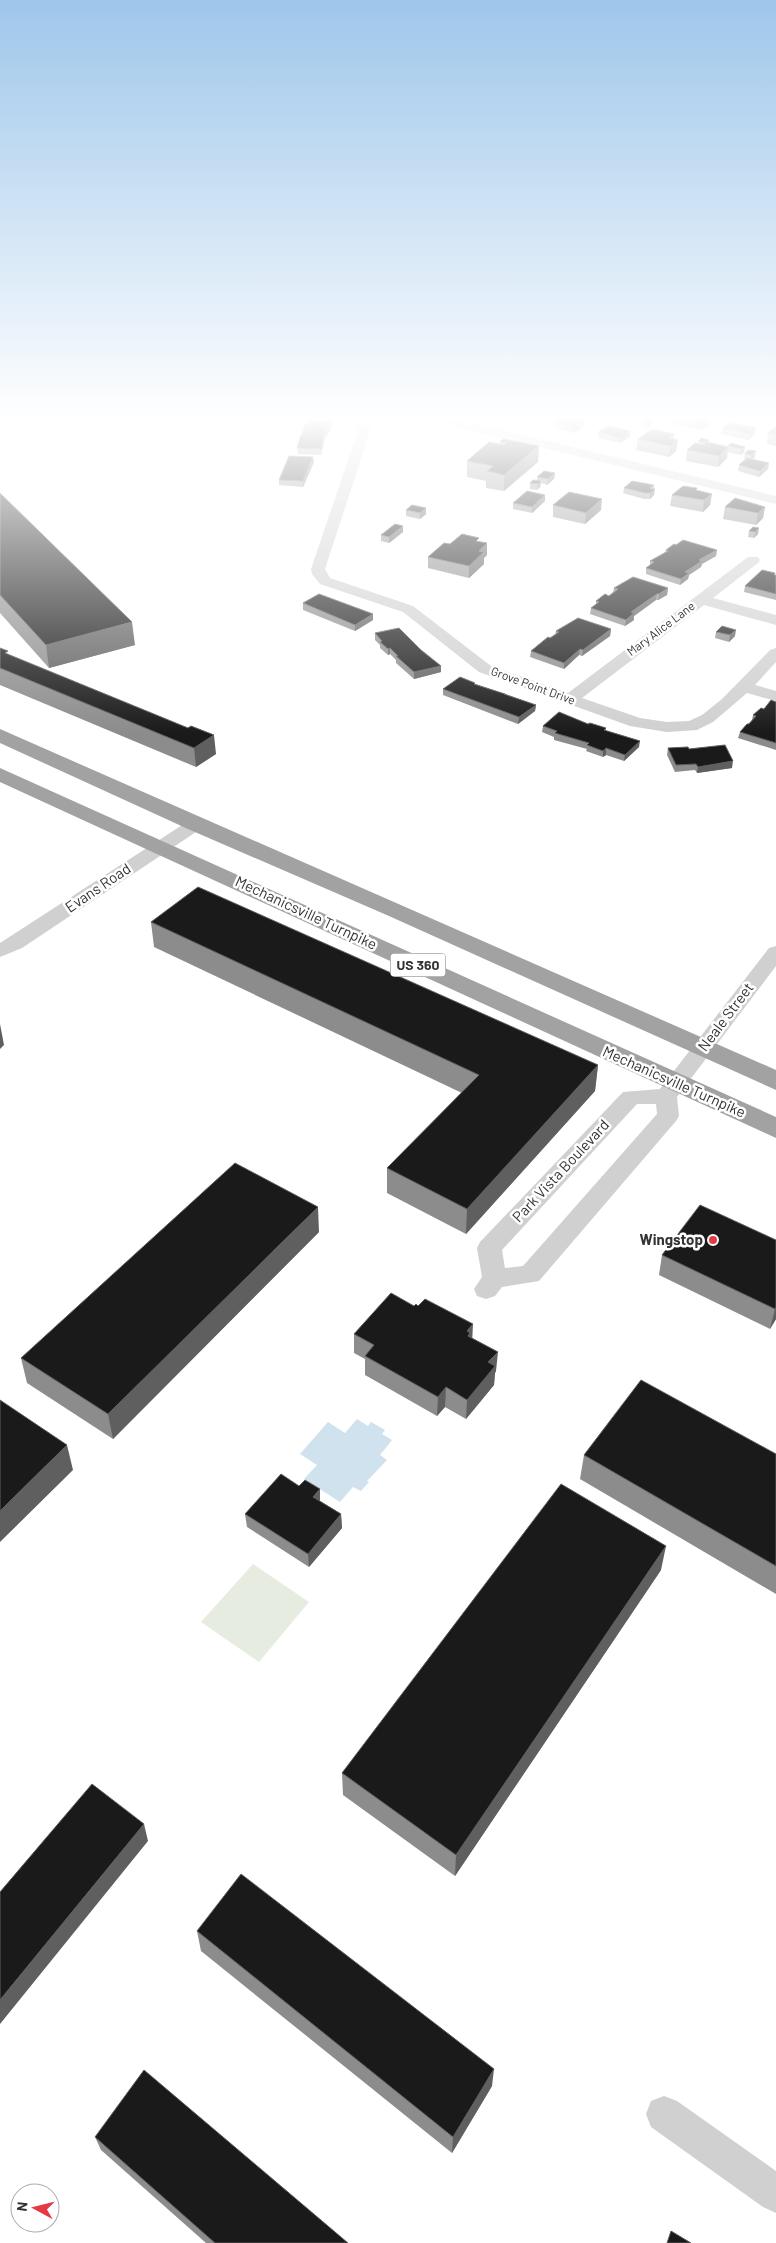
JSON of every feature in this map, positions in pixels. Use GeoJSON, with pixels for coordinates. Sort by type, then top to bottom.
{"type":"FeatureCollection","features":[{"type":"Feature","properties":{"kind":"highway","name":"US 360"},"geometry":{"type":"LineString","coordinates":[[0,735],[196,824],[558,982],[776,1081]]}},
{"type":"Feature","properties":{"kind":"highway","name":"Mechanicsville Turnpike"},"geometry":{"type":"LineString","coordinates":[[0,774],[161,847],[671,1089],[776,1128]]}},
{"type":"Feature","properties":{"kind":"street","name":"Grove Point Drive"},"geometry":{"type":"LineString","coordinates":[[333,524],[318,569],[319,574],[325,581],[408,609],[485,669],[636,722],[680,727],[698,724],[716,713],[776,653]]}},
{"type":"Feature","properties":{"kind":"street","name":"Mary Alice Lane"},"geometry":{"type":"LineString","coordinates":[[570,699],[753,560]]}},
{"type":"Feature","properties":{"kind":"street"},"geometry":{"type":"LineString","coordinates":[[700,599],[776,620]]}},
{"type":"Feature","properties":{"kind":"street"},"geometry":{"type":"LineString","coordinates":[[755,674],[776,680]]}},
{"type":"Feature","properties":{"kind":"street"},"geometry":{"type":"LineString","coordinates":[[742,686],[776,696]]}},
{"type":"Feature","properties":{"kind":"street","name":"Evans Road"},"geometry":{"type":"LineString","coordinates":[[0,951],[15,944],[196,824]]}},
{"type":"Feature","properties":{"kind":"street","name":"Neale Street"},"geometry":{"type":"LineString","coordinates":[[671,1089],[776,952]]}},
{"type":"Feature","properties":{"kind":"street","name":"Park Vista Boulevard"},"geometry":{"type":"LineString","coordinates":[[671,1089],[668,1116],[530,1274],[491,1284],[489,1248],[631,1097],[671,1089]]}},
{"type":"Feature","properties":{"kind":"street"},"geometry":{"type":"LineString","coordinates":[[664,2114],[776,2194]]}},
{"type":"Feature","properties":{"kind":"shaded area"},"geometry":{"type":"Polygon","coordinates":[[[253,1564],[309,1602],[259,1662],[201,1622],[253,1564]]]}},
{"type":"Feature","properties":{"kind":"water"},"geometry":{"type":"Polygon","coordinates":[[[357,1419],[368,1426],[371,1422],[385,1430],[382,1434],[392,1440],[380,1455],[387,1460],[367,1481],[369,1482],[361,1491],[353,1487],[340,1502],[304,1479],[317,1465],[300,1454],[328,1422],[345,1433],[357,1419]]]}},
{"type":"Feature","properties":{"kind":"building"},"geometry":{"type":"Polygon","coordinates":[[[0,524],[31,524],[132,622],[46,645],[0,595],[0,524]]]}},
{"type":"Feature","properties":{"kind":"building"},"geometry":{"type":"Polygon","coordinates":[[[395,524],[403,526],[389,537],[381,535],[395,524]]]}},
{"type":"Feature","properties":{"kind":"building"},"geometry":{"type":"Polygon","coordinates":[[[753,527],[759,528],[755,532],[749,531],[753,527]]]}},
{"type":"Feature","properties":{"kind":"building"},"geometry":{"type":"Polygon","coordinates":[[[462,534],[479,538],[476,541],[487,543],[479,551],[484,552],[469,566],[428,557],[444,543],[450,544],[462,534]]]}},
{"type":"Feature","properties":{"kind":"building"},"geometry":{"type":"Polygon","coordinates":[[[683,540],[717,550],[699,560],[702,561],[685,572],[689,573],[681,579],[646,568],[654,562],[650,561],[683,540]]]}},
{"type":"Feature","properties":{"kind":"building"},"geometry":{"type":"Polygon","coordinates":[[[762,570],[775,573],[776,594],[745,586],[762,570]]]}},
{"type":"Feature","properties":{"kind":"building"},"geometry":{"type":"Polygon","coordinates":[[[633,577],[668,588],[631,612],[634,613],[626,620],[591,608],[605,594],[609,596],[618,589],[614,588],[633,577]]]}},
{"type":"Feature","properties":{"kind":"building"},"geometry":{"type":"Polygon","coordinates":[[[319,594],[373,614],[355,625],[303,603],[319,594]]]}},
{"type":"Feature","properties":{"kind":"building"},"geometry":{"type":"Polygon","coordinates":[[[578,618],[611,629],[583,650],[580,649],[564,663],[531,651],[548,637],[550,638],[559,632],[556,631],[578,618]]]}},
{"type":"Feature","properties":{"kind":"building"},"geometry":{"type":"Polygon","coordinates":[[[722,626],[736,630],[730,635],[716,632],[722,626]]]}},
{"type":"Feature","properties":{"kind":"building"},"geometry":{"type":"Polygon","coordinates":[[[399,628],[421,650],[441,666],[414,672],[390,648],[388,649],[380,642],[382,641],[375,633],[399,628]]]}},
{"type":"Feature","properties":{"kind":"building"},"geometry":{"type":"Polygon","coordinates":[[[0,648],[8,651],[5,653],[188,728],[191,726],[214,735],[194,748],[0,668],[0,648]]]}},
{"type":"Feature","properties":{"kind":"building"},"geometry":{"type":"Polygon","coordinates":[[[460,677],[474,684],[536,705],[519,717],[443,689],[460,677]]]}},
{"type":"Feature","properties":{"kind":"building"},"geometry":{"type":"Polygon","coordinates":[[[771,700],[776,702],[776,743],[740,732],[756,716],[753,715],[761,708],[764,709],[771,700]]]}},
{"type":"Feature","properties":{"kind":"building"},"geometry":{"type":"Polygon","coordinates":[[[559,712],[588,724],[606,728],[604,730],[640,741],[625,755],[606,748],[603,751],[587,745],[589,743],[555,733],[557,731],[543,726],[559,712]]]}},
{"type":"Feature","properties":{"kind":"building"},"geometry":{"type":"Polygon","coordinates":[[[725,745],[733,761],[698,767],[696,764],[676,765],[668,748],[688,747],[689,749],[725,745]]]}},
{"type":"Feature","properties":{"kind":"building"},"geometry":{"type":"Polygon","coordinates":[[[198,887],[598,1065],[467,1209],[387,1168],[479,1075],[151,922],[198,887]]]}},
{"type":"Feature","properties":{"kind":"building"},"geometry":{"type":"Polygon","coordinates":[[[235,1163],[318,1207],[108,1414],[21,1358],[235,1163]]]}},
{"type":"Feature","properties":{"kind":"building"},"geometry":{"type":"Polygon","coordinates":[[[700,1205],[776,1240],[775,1309],[662,1255],[700,1205]]]}},
{"type":"Feature","properties":{"kind":"building"},"geometry":{"type":"Polygon","coordinates":[[[391,1293],[414,1306],[416,1304],[418,1306],[425,1299],[473,1324],[467,1331],[470,1333],[468,1336],[498,1352],[488,1362],[495,1366],[467,1400],[446,1387],[438,1397],[365,1356],[374,1345],[354,1334],[391,1293]]]}},
{"type":"Feature","properties":{"kind":"building"},"geometry":{"type":"Polygon","coordinates":[[[641,1380],[776,1454],[776,1566],[584,1455],[641,1380]]]}},
{"type":"Feature","properties":{"kind":"building"},"geometry":{"type":"Polygon","coordinates":[[[0,1400],[67,1445],[0,1511],[0,1400]]]}},
{"type":"Feature","properties":{"kind":"building"},"geometry":{"type":"Polygon","coordinates":[[[281,1474],[299,1486],[305,1480],[320,1489],[313,1497],[341,1514],[308,1554],[245,1514],[281,1474]]]}},
{"type":"Feature","properties":{"kind":"building"},"geometry":{"type":"Polygon","coordinates":[[[561,1484],[666,1546],[456,1855],[342,1773],[561,1484]]]}},
{"type":"Feature","properties":{"kind":"building"},"geometry":{"type":"Polygon","coordinates":[[[92,1784],[144,1824],[0,2000],[0,1892],[92,1784]]]}},
{"type":"Feature","properties":{"kind":"building"},"geometry":{"type":"Polygon","coordinates":[[[241,1874],[494,2069],[453,2137],[197,1931],[241,1874]]]}},
{"type":"Feature","properties":{"kind":"building"},"geometry":{"type":"Polygon","coordinates":[[[144,2070],[348,2243],[215,2243],[95,2137],[144,2070]]]}},
{"type":"Feature","properties":{"kind":"building"},"geometry":{"type":"Polygon","coordinates":[[[671,2231],[691,2243],[667,2243],[671,2231]]]}},
{"type":"Feature","properties":{"kind":"place","name":"Wingstop"},"geometry":{"type":"Point","coordinates":[713,1240]}}]}
